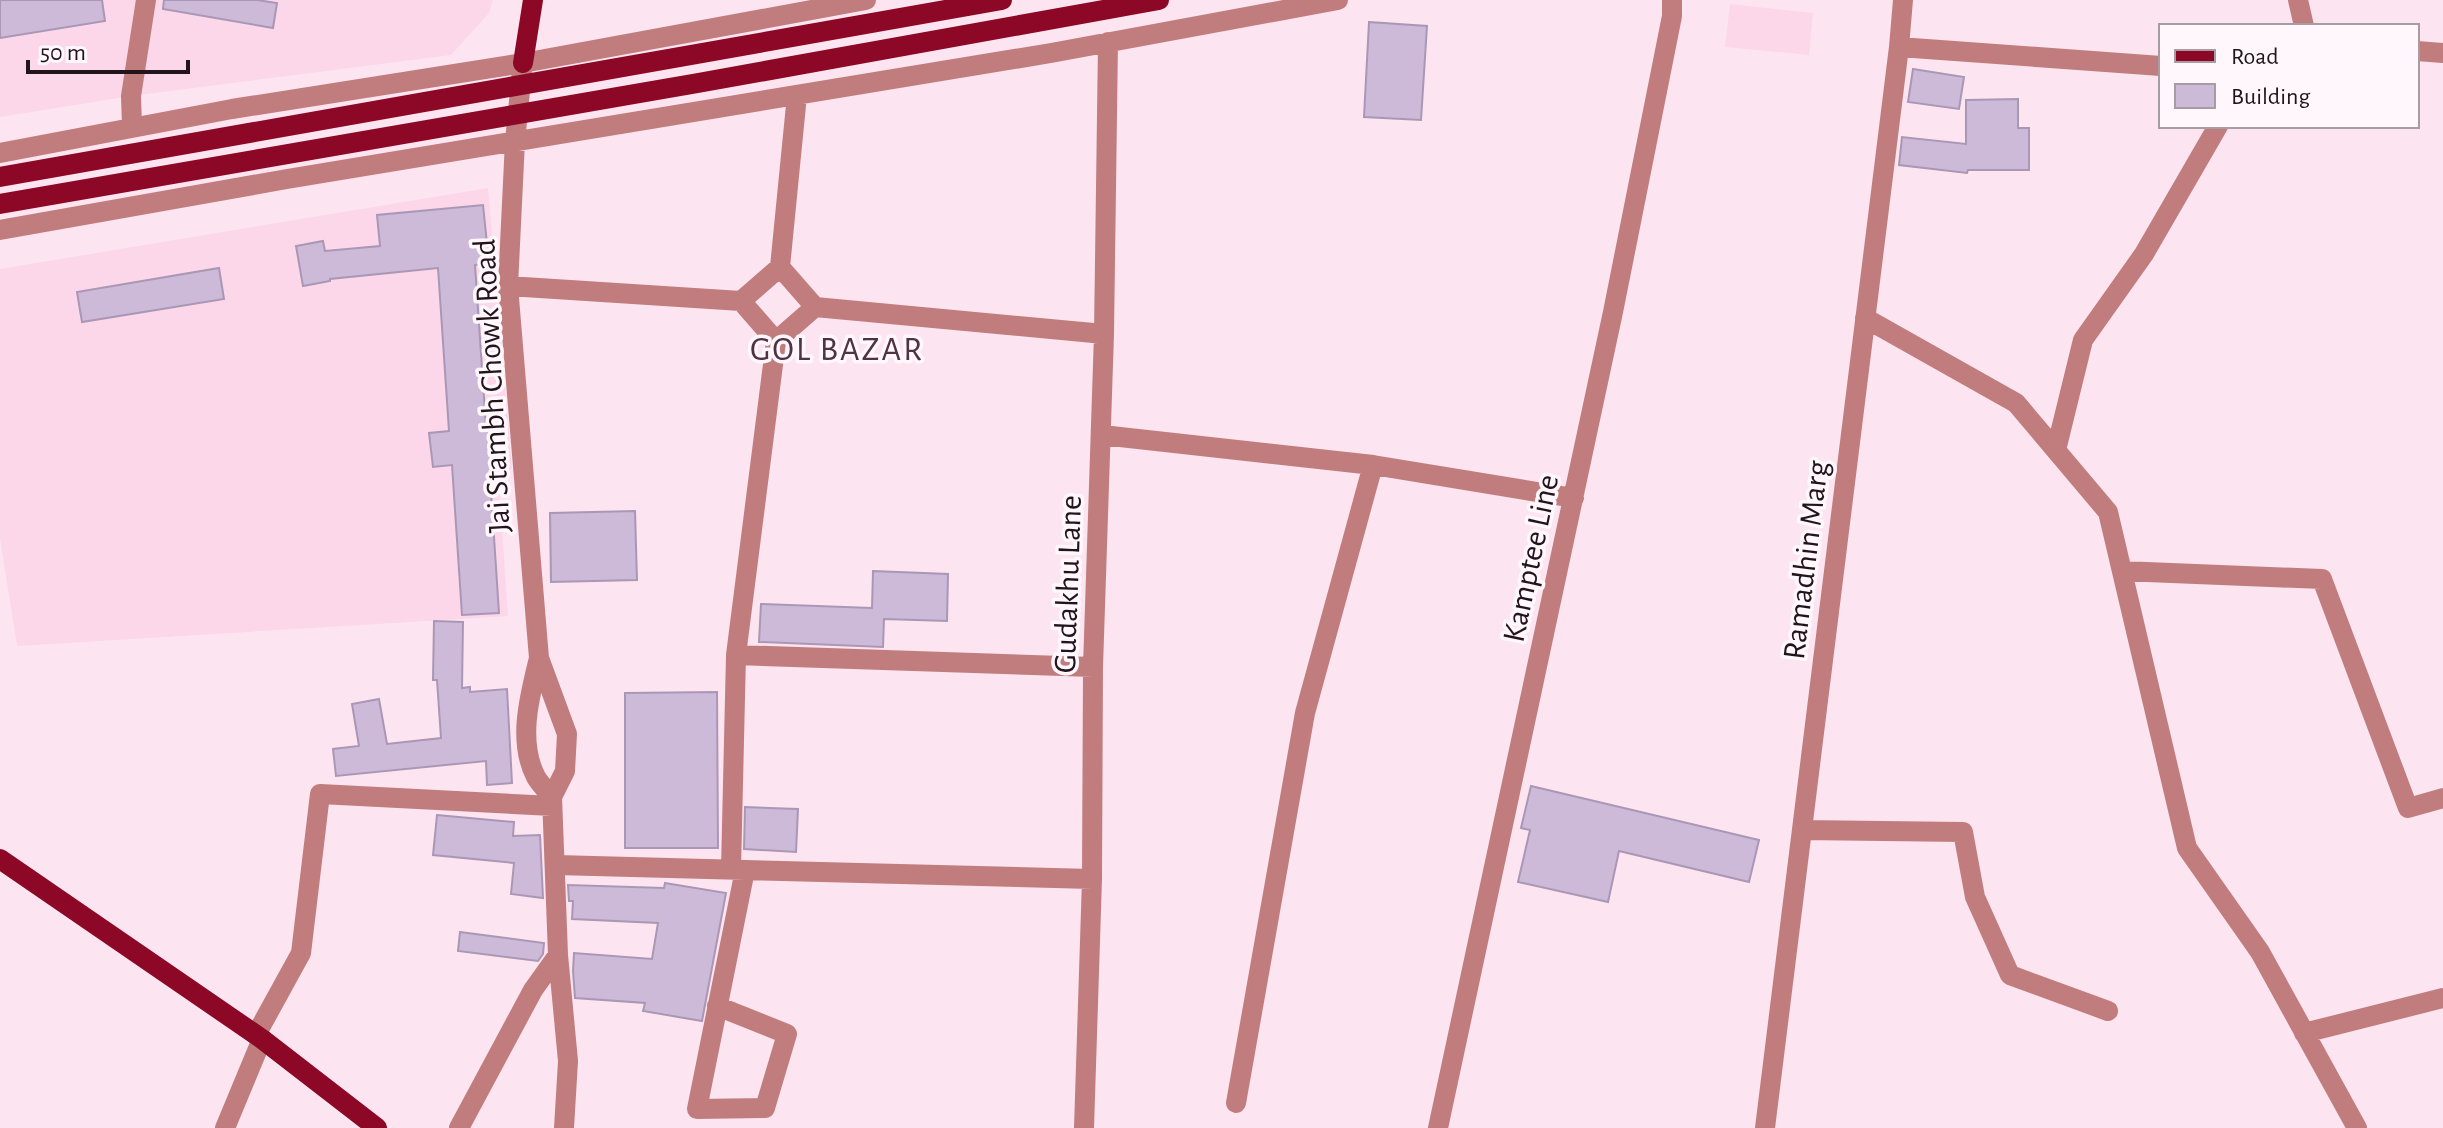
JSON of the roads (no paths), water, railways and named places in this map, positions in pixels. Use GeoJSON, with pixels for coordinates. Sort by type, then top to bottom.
{"type":"FeatureCollection","features":[{"type":"Feature","properties":{"kind":"main road"},"geometry":{"type":"LineString","coordinates":[[523,63],[533,0]]}},
{"type":"Feature","properties":{"kind":"main road"},"geometry":{"type":"LineString","coordinates":[[0,177],[1002,0]]}},
{"type":"Feature","properties":{"kind":"main road"},"geometry":{"type":"LineString","coordinates":[[0,204],[1159,0]]}},
{"type":"Feature","properties":{"kind":"main road"},"geometry":{"type":"LineString","coordinates":[[0,859],[259,1037],[377,1128]]}},
{"type":"Feature","properties":{"kind":"street"},"geometry":{"type":"LineString","coordinates":[[132,127],[131,96],[146,0]]}},
{"type":"Feature","properties":{"kind":"street"},"geometry":{"type":"LineString","coordinates":[[0,153],[232,109],[523,63],[866,0]]}},
{"type":"Feature","properties":{"kind":"street"},"geometry":{"type":"LineString","coordinates":[[0,230],[1108,42],[1338,0]]}},
{"type":"Feature","properties":{"kind":"street","name":"Kamptee Line"},"geometry":{"type":"LineString","coordinates":[[1438,1128],[1574,498],[1672,16],[1672,0]]}},
{"type":"Feature","properties":{"kind":"street","name":"Ramadhin Marg"},"geometry":{"type":"LineString","coordinates":[[1765,1128],[1903,0]]}},
{"type":"Feature","properties":{"kind":"street"},"geometry":{"type":"LineString","coordinates":[[2298,0],[2304,24]]}},
{"type":"Feature","properties":{"kind":"street","name":"Gudakhu Lane"},"geometry":{"type":"LineString","coordinates":[[1084,1128],[1092,879],[1093,667],[1102,435],[1108,42]]}},
{"type":"Feature","properties":{"kind":"street"},"geometry":{"type":"LineString","coordinates":[[1899,47],[2159,66]]}},
{"type":"Feature","properties":{"kind":"street"},"geometry":{"type":"LineString","coordinates":[[2419,51],[2443,53]]}},
{"type":"Feature","properties":{"kind":"street","name":"Jai Stambh Chowk Road"},"geometry":{"type":"LineString","coordinates":[[523,63],[515,141],[508,286],[539,658],[567,734],[565,771],[552,801],[558,955],[568,1061],[564,1128]]}},
{"type":"Feature","properties":{"kind":"street"},"geometry":{"type":"LineString","coordinates":[[508,286],[741,301],[780,267],[797,95]]}},
{"type":"Feature","properties":{"kind":"street"},"geometry":{"type":"LineString","coordinates":[[2056,450],[2083,340],[2144,254],[2217,128]]}},
{"type":"Feature","properties":{"kind":"street"},"geometry":{"type":"LineString","coordinates":[[780,267],[815,307],[1104,334]]}},
{"type":"Feature","properties":{"kind":"street"},"geometry":{"type":"LineString","coordinates":[[741,301],[776,341]]}},
{"type":"Feature","properties":{"kind":"street"},"geometry":{"type":"LineString","coordinates":[[717,1006],[787,1034],[765,1108],[697,1109],[738,869],[736,655],[776,341],[815,307]]}},
{"type":"Feature","properties":{"kind":"street"},"geometry":{"type":"LineString","coordinates":[[1865,318],[2016,403],[2108,512],[2187,848],[2260,952],[2357,1128]]}},
{"type":"Feature","properties":{"kind":"street"},"geometry":{"type":"LineString","coordinates":[[1102,435],[1373,465],[1574,498]]}},
{"type":"Feature","properties":{"kind":"street"},"geometry":{"type":"LineString","coordinates":[[1236,1103],[1305,713],[1373,465]]}},
{"type":"Feature","properties":{"kind":"street"},"geometry":{"type":"LineString","coordinates":[[2122,571],[2322,579],[2408,808],[2443,798]]}},
{"type":"Feature","properties":{"kind":"street"},"geometry":{"type":"LineString","coordinates":[[736,655],[1093,667]]}},
{"type":"Feature","properties":{"kind":"street","name":"Jai Stambh Chowk Road"},"geometry":{"type":"LineString","coordinates":[[539,658],[530,696],[526,741],[536,776],[552,801]]}},
{"type":"Feature","properties":{"kind":"street"},"geometry":{"type":"LineString","coordinates":[[225,1128],[259,1037],[301,953],[320,794],[552,801]]}},
{"type":"Feature","properties":{"kind":"street"},"geometry":{"type":"LineString","coordinates":[[1802,830],[1963,832],[1975,897],[2010,975],[2108,1011]]}},
{"type":"Feature","properties":{"kind":"street"},"geometry":{"type":"LineString","coordinates":[[556,865],[1092,879]]}},
{"type":"Feature","properties":{"kind":"street"},"geometry":{"type":"LineString","coordinates":[[459,1128],[533,990],[558,955]]}},
{"type":"Feature","properties":{"kind":"street"},"geometry":{"type":"LineString","coordinates":[[2304,1033],[2443,998]]}},
{"type":"Feature","properties":{"kind":"district","name":"GOL BAZAR"},"geometry":{"type":"Point","coordinates":[837,348]}}]}
